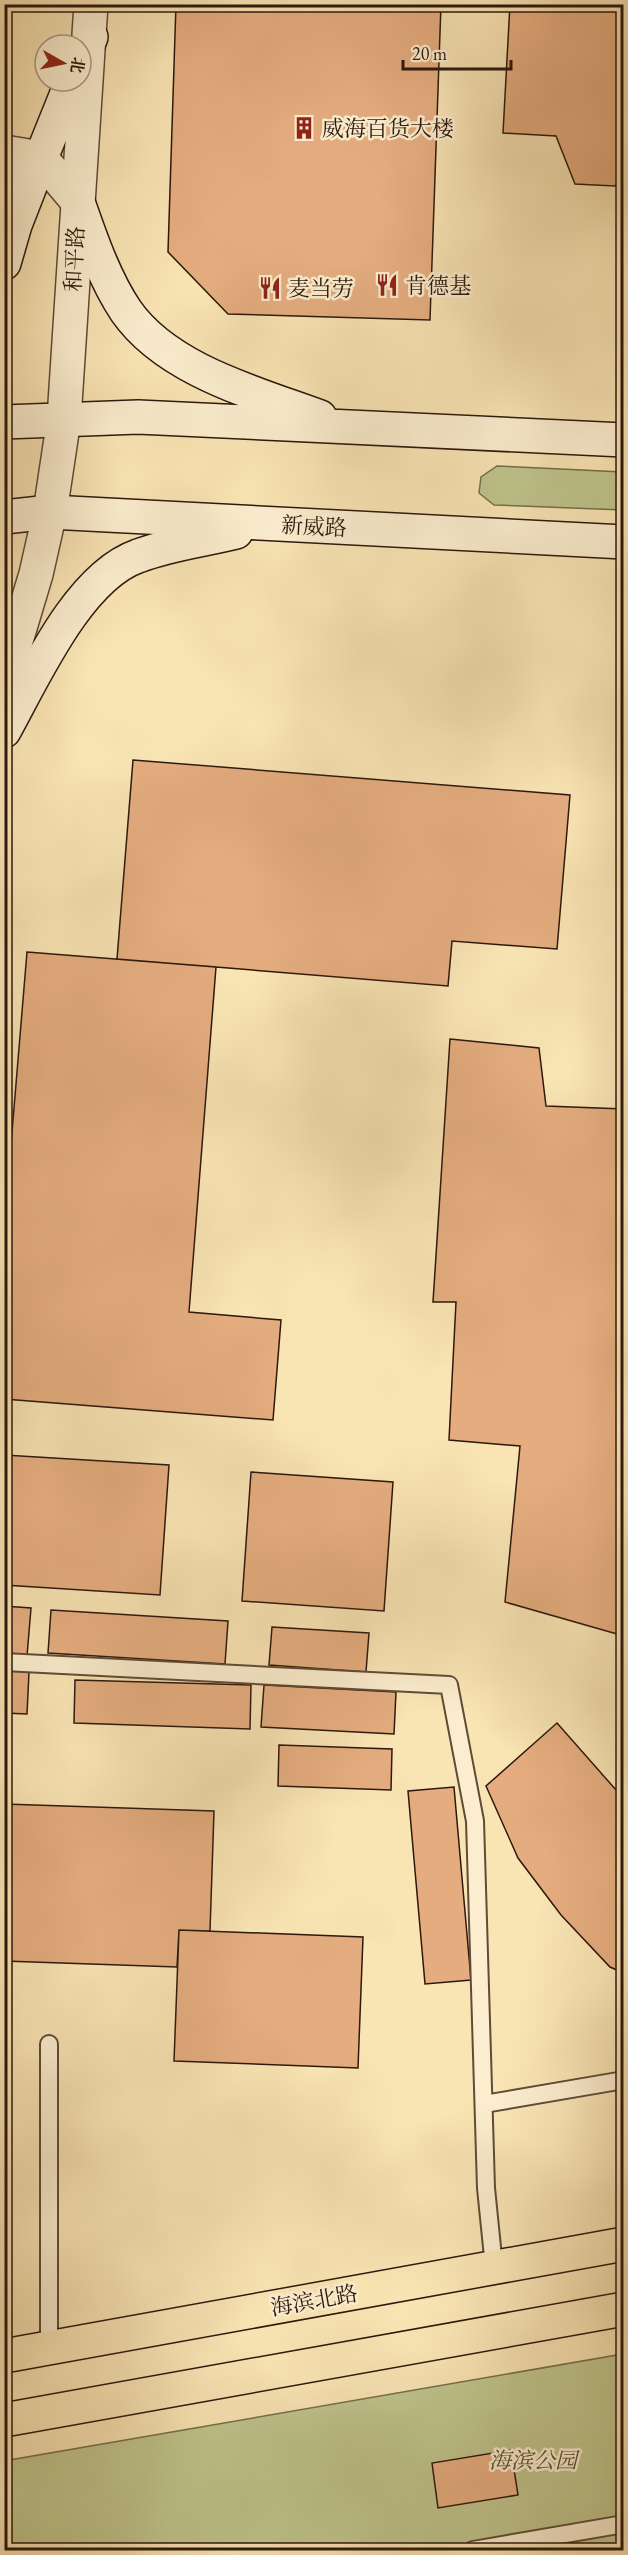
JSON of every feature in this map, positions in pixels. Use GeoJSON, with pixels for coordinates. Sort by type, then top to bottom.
{"type":"FeatureCollection","features":[{"type":"Feature","properties":{"kind":"main road","name":"和平路"},"geometry":{"type":"LineString","coordinates":[[88,33],[91,4]]}},
{"type":"Feature","properties":{"kind":"main road"},"geometry":{"type":"LineString","coordinates":[[4,263],[15,225],[67,93]]}},
{"type":"Feature","properties":{"kind":"main road","name":"和平路"},"geometry":{"type":"LineString","coordinates":[[4,681],[33,584],[50,512],[64,419],[83,93]]}},
{"type":"Feature","properties":{"kind":"main road"},"geometry":{"type":"LineString","coordinates":[[4,152],[41,158],[78,202],[98,257],[126,310],[156,344],[218,379],[350,428]]}},
{"type":"Feature","properties":{"kind":"main road"},"geometry":{"type":"LineString","coordinates":[[4,195],[41,158]]}},
{"type":"Feature","properties":{"kind":"main road"},"geometry":{"type":"LineString","coordinates":[[4,422],[138,417],[624,440]]}},
{"type":"Feature","properties":{"kind":"main road","name":"新威路"},"geometry":{"type":"LineString","coordinates":[[4,517],[50,512],[624,542]]}},
{"type":"Feature","properties":{"kind":"main road"},"geometry":{"type":"LineString","coordinates":[[4,731],[51,645],[84,598],[106,574],[137,556],[274,524]]}},
{"type":"Feature","properties":{"kind":"main road","name":"海滨北路"},"geometry":{"type":"LineString","coordinates":[[4,2356],[624,2244]]}},
{"type":"Feature","properties":{"kind":"main road"},"geometry":{"type":"LineString","coordinates":[[4,2420],[624,2309]]}},
{"type":"Feature","properties":{"kind":"lane"},"geometry":{"type":"LineString","coordinates":[[4,1662],[449,1685],[476,1821],[486,2188],[494,2267]]}},
{"type":"Feature","properties":{"kind":"lane"},"geometry":{"type":"LineString","coordinates":[[49,2044],[49,2348]]}},
{"type":"Feature","properties":{"kind":"lane"},"geometry":{"type":"LineString","coordinates":[[484,2104],[624,2080]]}},
{"type":"Feature","properties":{"kind":"lane"},"geometry":{"type":"LineString","coordinates":[[473,2550],[624,2524]]}},
{"type":"Feature","properties":{"kind":"green space"},"geometry":{"type":"Polygon","coordinates":[[[497,466],[623,472],[623,510],[494,505],[479,493],[481,477],[497,466]]]}},
{"type":"Feature","properties":{"kind":"green space","name":"海滨公园"},"geometry":{"type":"Polygon","coordinates":[[[623,2354],[623,2550],[5,2550],[4,2461],[623,2354]]]}},
{"type":"Feature","properties":{"kind":"building","name":"威海百货大楼"},"geometry":{"type":"Polygon","coordinates":[[[176,4],[441,4],[430,320],[228,314],[168,252],[176,4]]]}},
{"type":"Feature","properties":{"kind":"building"},"geometry":{"type":"Polygon","coordinates":[[[510,4],[624,4],[624,169],[615,186],[575,184],[556,136],[503,133],[510,4]]]}},
{"type":"Feature","properties":{"kind":"building"},"geometry":{"type":"Polygon","coordinates":[[[133,760],[570,795],[557,949],[452,941],[448,986],[117,959],[133,760]]]}},
{"type":"Feature","properties":{"kind":"building"},"geometry":{"type":"Polygon","coordinates":[[[27,952],[216,967],[189,1312],[281,1320],[273,1420],[4,1399],[4,1228],[27,952]]]}},
{"type":"Feature","properties":{"kind":"building"},"geometry":{"type":"Polygon","coordinates":[[[450,1039],[539,1048],[546,1106],[624,1109],[624,1636],[505,1602],[520,1446],[449,1440],[456,1302],[433,1302],[450,1039]]]}},
{"type":"Feature","properties":{"kind":"building"},"geometry":{"type":"Polygon","coordinates":[[[4,1455],[169,1465],[160,1595],[4,1585],[4,1455]]]}},
{"type":"Feature","properties":{"kind":"building"},"geometry":{"type":"Polygon","coordinates":[[[251,1472],[393,1482],[384,1611],[242,1601],[251,1472]]]}},
{"type":"Feature","properties":{"kind":"building"},"geometry":{"type":"Polygon","coordinates":[[[4,1606],[31,1608],[27,1656],[4,1654],[4,1606]]]}},
{"type":"Feature","properties":{"kind":"building"},"geometry":{"type":"Polygon","coordinates":[[[51,1610],[228,1621],[225,1664],[48,1653],[51,1610]]]}},
{"type":"Feature","properties":{"kind":"building"},"geometry":{"type":"Polygon","coordinates":[[[272,1627],[369,1633],[366,1672],[269,1665],[272,1627]]]}},
{"type":"Feature","properties":{"kind":"building"},"geometry":{"type":"Polygon","coordinates":[[[4,1670],[29,1672],[27,1714],[4,1713],[4,1670]]]}},
{"type":"Feature","properties":{"kind":"building"},"geometry":{"type":"Polygon","coordinates":[[[75,1680],[251,1685],[250,1729],[74,1723],[75,1680]]]}},
{"type":"Feature","properties":{"kind":"building"},"geometry":{"type":"Polygon","coordinates":[[[264,1685],[396,1692],[394,1734],[261,1727],[264,1685]]]}},
{"type":"Feature","properties":{"kind":"building"},"geometry":{"type":"Polygon","coordinates":[[[557,1723],[624,1799],[624,1973],[610,1967],[561,1915],[518,1858],[486,1786],[557,1723]]]}},
{"type":"Feature","properties":{"kind":"building"},"geometry":{"type":"Polygon","coordinates":[[[279,1745],[392,1749],[391,1790],[278,1786],[279,1745]]]}},
{"type":"Feature","properties":{"kind":"building"},"geometry":{"type":"Polygon","coordinates":[[[454,1787],[471,1980],[425,1984],[408,1791],[454,1787]]]}},
{"type":"Feature","properties":{"kind":"building"},"geometry":{"type":"Polygon","coordinates":[[[4,1804],[214,1811],[210,1931],[179,1930],[177,1967],[4,1961],[4,1804]]]}},
{"type":"Feature","properties":{"kind":"building"},"geometry":{"type":"Polygon","coordinates":[[[179,1930],[363,1937],[358,2068],[174,2061],[179,1930]]]}},
{"type":"Feature","properties":{"kind":"building"},"geometry":{"type":"Polygon","coordinates":[[[511,2450],[518,2495],[438,2508],[432,2463],[511,2450]]]}},
{"type":"Feature","properties":{"kind":"place","name":"威海百货大楼"},"geometry":{"type":"Point","coordinates":[304,128]}},
{"type":"Feature","properties":{"kind":"place","name":"肯德基"},"geometry":{"type":"Point","coordinates":[387,285]}},
{"type":"Feature","properties":{"kind":"place","name":"麦当劳"},"geometry":{"type":"Point","coordinates":[270,288]}}]}
